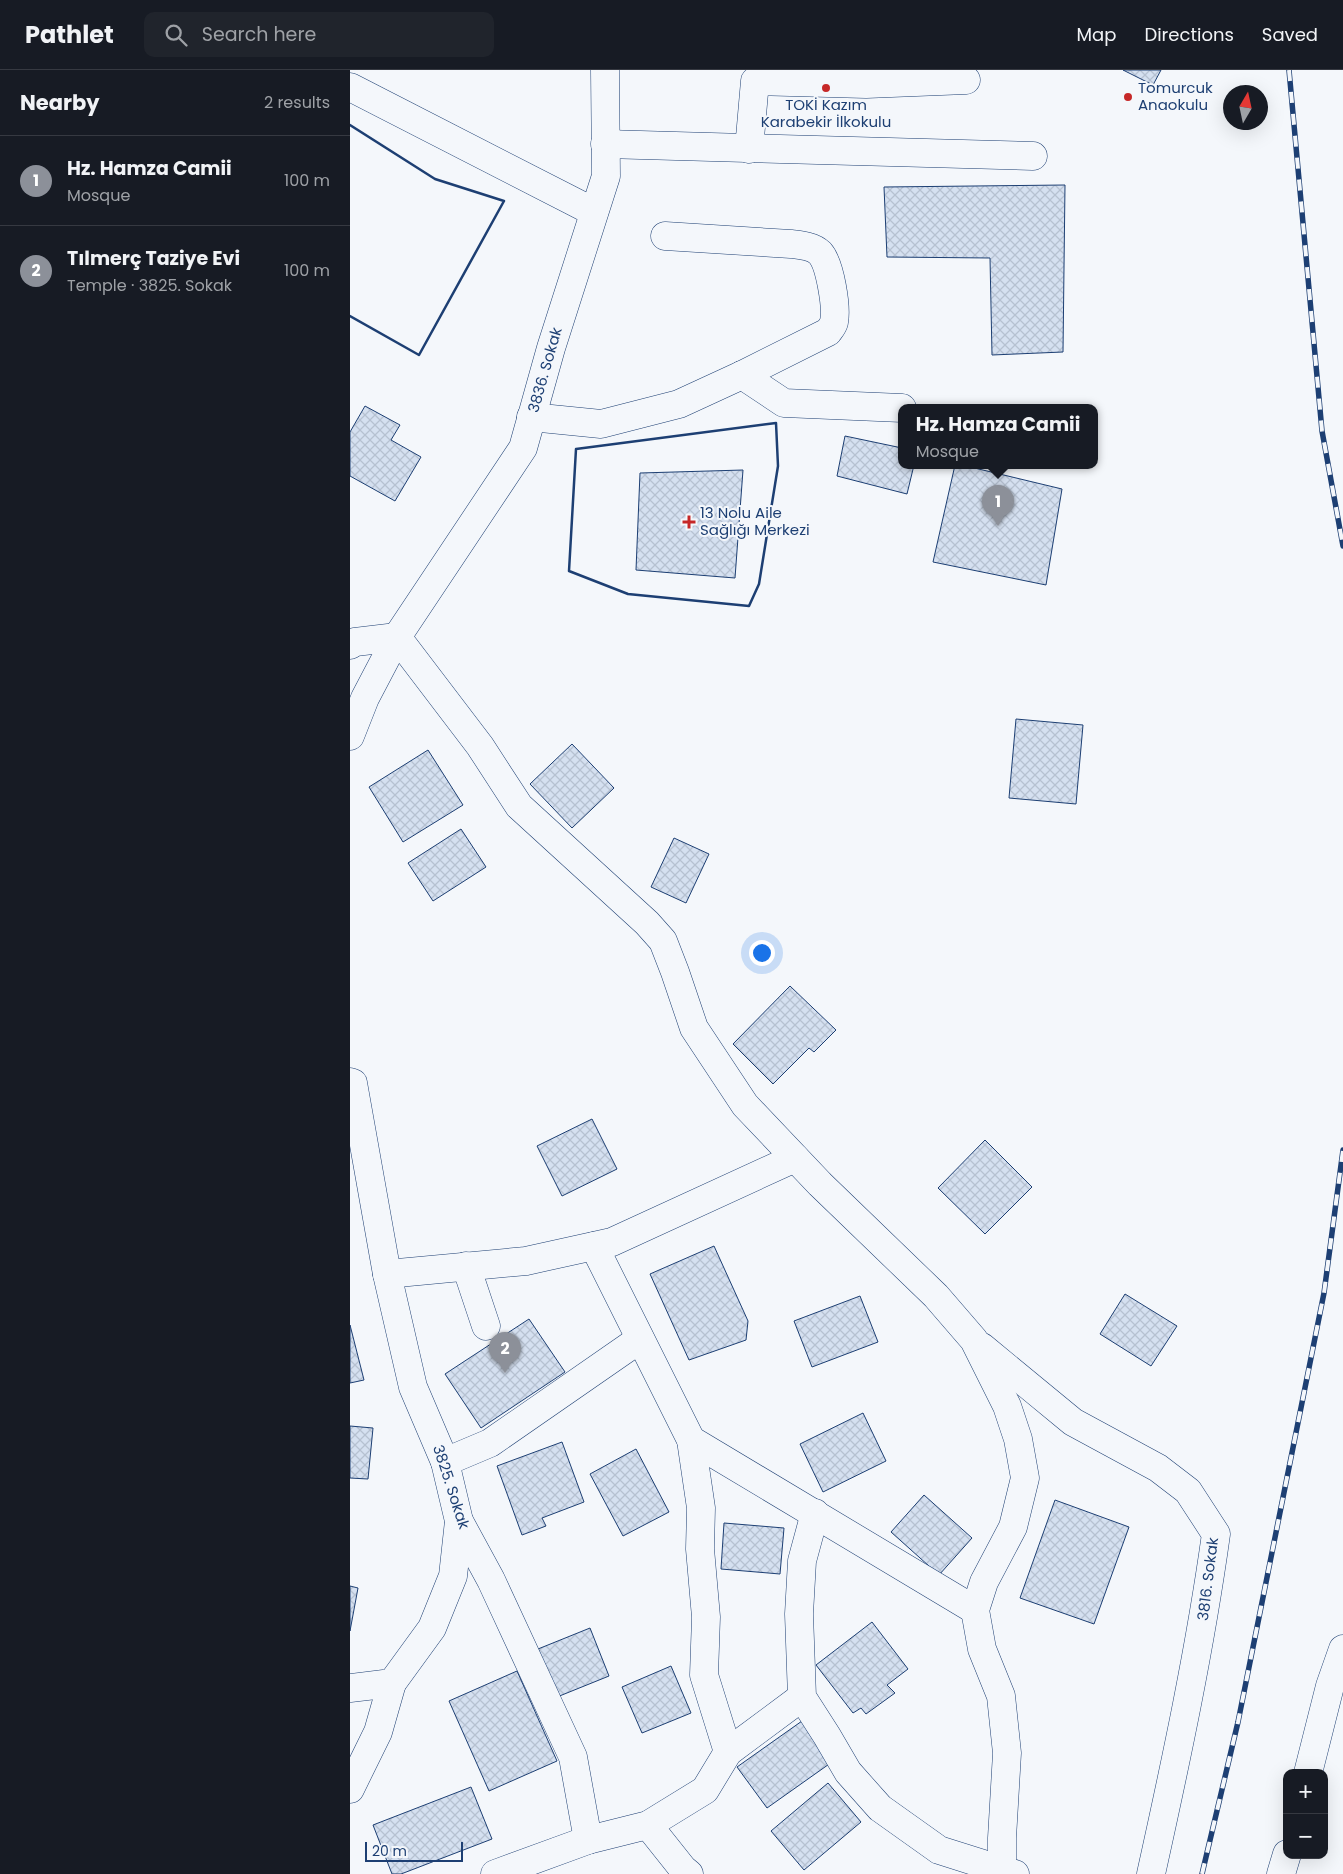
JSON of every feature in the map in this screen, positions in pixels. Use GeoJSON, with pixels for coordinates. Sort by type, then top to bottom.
{"type":"FeatureCollection","features":[{"type":"Feature","properties":{"kind":"street","name":"3836. Sokak"},"geometry":{"type":"LineString","coordinates":[[350,736],[365,698],[397,637],[523,448],[551,348],[606,176],[605,70]]}},
{"type":"Feature","properties":{"kind":"street"},"geometry":{"type":"LineString","coordinates":[[749,149],[755,81],[866,84],[966,80]]}},
{"type":"Feature","properties":{"kind":"street"},"geometry":{"type":"LineString","coordinates":[[350,87],[594,212]]}},
{"type":"Feature","properties":{"kind":"street"},"geometry":{"type":"LineString","coordinates":[[605,144],[1033,156]]}},
{"type":"Feature","properties":{"kind":"street"},"geometry":{"type":"LineString","coordinates":[[531,418],[602,424],[679,404],[828,332],[834,324],[833,296],[824,258],[819,251],[811,247],[791,244],[665,236]]}},
{"type":"Feature","properties":{"kind":"street"},"geometry":{"type":"LineString","coordinates":[[742,375],[784,404],[898,408]]}},
{"type":"Feature","properties":{"kind":"street"},"geometry":{"type":"LineString","coordinates":[[350,645],[355,642],[397,637],[480,746],[519,806],[633,910],[663,941],[676,972],[694,1028],[745,1105],[795,1158],[936,1296],[974,1340],[1007,1406],[1018,1438],[1025,1478],[1013,1527],[984,1582],[974,1610],[982,1649],[1001,1696],[1007,1753],[1002,1838],[1006,1873],[940,1850],[880,1808],[848,1772],[802,1697],[799,1614],[802,1561],[815,1513]]}},
{"type":"Feature","properties":{"kind":"street","name":"3825. Sokak"},"geometry":{"type":"LineString","coordinates":[[350,1082],[353,1084],[387,1274],[413,1387],[444,1462],[459,1521],[491,1580],[573,1757],[588,1840]]}},
{"type":"Feature","properties":{"kind":"street"},"geometry":{"type":"LineString","coordinates":[[387,1274],[526,1261],[612,1242],[795,1158]]}},
{"type":"Feature","properties":{"kind":"street"},"geometry":{"type":"LineString","coordinates":[[594,1246],[691,1440],[701,1508],[700,1548],[706,1617],[704,1675],[728,1752]]}},
{"type":"Feature","properties":{"kind":"street"},"geometry":{"type":"LineString","coordinates":[[466,1266],[486,1326]]}},
{"type":"Feature","properties":{"kind":"street"},"geometry":{"type":"LineString","coordinates":[[444,1462],[490,1442],[640,1339]]}},
{"type":"Feature","properties":{"kind":"street","name":"3816. Sokak"},"geometry":{"type":"LineString","coordinates":[[974,1340],[1073,1422],[1158,1468],[1188,1491],[1216,1534],[1208,1594],[1178,1752],[1151,1874]]}},
{"type":"Feature","properties":{"kind":"street"},"geometry":{"type":"LineString","coordinates":[[691,1440],[974,1610]]}},
{"type":"Feature","properties":{"kind":"street"},"geometry":{"type":"LineString","coordinates":[[350,1789],[378,1732],[392,1683],[432,1628],[453,1576],[459,1521]]}},
{"type":"Feature","properties":{"kind":"street"},"geometry":{"type":"LineString","coordinates":[[1309,1769],[1330,1686],[1343,1649]]}},
{"type":"Feature","properties":{"kind":"street"},"geometry":{"type":"LineString","coordinates":[[350,1688],[392,1683]]}},
{"type":"Feature","properties":{"kind":"street"},"geometry":{"type":"LineString","coordinates":[[495,1874],[588,1840],[648,1825],[705,1790],[728,1752],[802,1697]]}},
{"type":"Feature","properties":{"kind":"street"},"geometry":{"type":"LineString","coordinates":[[648,1825],[689,1874]]}},
{"type":"Feature","properties":{"kind":"street"},"geometry":{"type":"LineString","coordinates":[[1282,1874],[1286,1859]]}},
{"type":"Feature","properties":{"kind":"building"},"geometry":{"type":"Polygon","coordinates":[[[1123,70],[1161,70],[1153,85],[1123,70]]]}},
{"type":"Feature","properties":{"kind":"building"},"geometry":{"type":"Polygon","coordinates":[[[1065,185],[1063,352],[992,355],[990,258],[887,257],[884,187],[1065,185]]]}},
{"type":"Feature","properties":{"kind":"building"},"geometry":{"type":"Polygon","coordinates":[[[365,406],[400,425],[391,440],[421,457],[395,501],[350,476],[350,432],[365,406]]]}},
{"type":"Feature","properties":{"kind":"building"},"geometry":{"type":"Polygon","coordinates":[[[845,436],[898,447],[898,469],[913,469],[907,494],[837,476],[845,436]]]}},
{"type":"Feature","properties":{"kind":"building"},"geometry":{"type":"Polygon","coordinates":[[[954,469],[979,469],[1062,489],[1046,585],[933,562],[954,469]]]}},
{"type":"Feature","properties":{"kind":"building","name":"13 Nolu Aile Sağlığı Merkezi"},"geometry":{"type":"Polygon","coordinates":[[[743,470],[735,578],[636,570],[640,473],[743,470]]]}},
{"type":"Feature","properties":{"kind":"building"},"geometry":{"type":"Polygon","coordinates":[[[1016,719],[1083,725],[1076,804],[1009,798],[1016,719]]]}},
{"type":"Feature","properties":{"kind":"building"},"geometry":{"type":"Polygon","coordinates":[[[572,744],[614,788],[572,828],[530,784],[572,744]]]}},
{"type":"Feature","properties":{"kind":"building"},"geometry":{"type":"Polygon","coordinates":[[[428,750],[463,805],[403,842],[369,787],[428,750]]]}},
{"type":"Feature","properties":{"kind":"building"},"geometry":{"type":"Polygon","coordinates":[[[461,829],[486,867],[433,901],[408,863],[461,829]]]}},
{"type":"Feature","properties":{"kind":"building"},"geometry":{"type":"Polygon","coordinates":[[[674,838],[709,854],[686,903],[651,887],[674,838]]]}},
{"type":"Feature","properties":{"kind":"building"},"geometry":{"type":"Polygon","coordinates":[[[790,986],[836,1030],[814,1052],[809,1048],[773,1084],[733,1044],[790,986]]]}},
{"type":"Feature","properties":{"kind":"building"},"geometry":{"type":"Polygon","coordinates":[[[592,1119],[617,1169],[562,1196],[537,1146],[592,1119]]]}},
{"type":"Feature","properties":{"kind":"building"},"geometry":{"type":"Polygon","coordinates":[[[985,1140],[1032,1187],[985,1234],[938,1188],[985,1140]]]}},
{"type":"Feature","properties":{"kind":"building"},"geometry":{"type":"Polygon","coordinates":[[[714,1246],[748,1321],[746,1340],[689,1360],[650,1274],[714,1246]]]}},
{"type":"Feature","properties":{"kind":"building"},"geometry":{"type":"Polygon","coordinates":[[[1125,1294],[1177,1326],[1151,1366],[1100,1334],[1125,1294]]]}},
{"type":"Feature","properties":{"kind":"building"},"geometry":{"type":"Polygon","coordinates":[[[860,1296],[878,1342],[812,1367],[794,1321],[860,1296]]]}},
{"type":"Feature","properties":{"kind":"building"},"geometry":{"type":"Polygon","coordinates":[[[529,1319],[565,1372],[481,1428],[445,1374],[529,1319]]]}},
{"type":"Feature","properties":{"kind":"building"},"geometry":{"type":"Polygon","coordinates":[[[350,1325],[364,1380],[350,1383],[350,1325]]]}},
{"type":"Feature","properties":{"kind":"building"},"geometry":{"type":"Polygon","coordinates":[[[863,1413],[886,1461],[823,1492],[800,1444],[863,1413]]]}},
{"type":"Feature","properties":{"kind":"building"},"geometry":{"type":"Polygon","coordinates":[[[350,1426],[373,1428],[368,1479],[350,1478],[350,1426]]]}},
{"type":"Feature","properties":{"kind":"building"},"geometry":{"type":"Polygon","coordinates":[[[562,1442],[584,1502],[542,1518],[546,1526],[522,1535],[497,1466],[562,1442]]]}},
{"type":"Feature","properties":{"kind":"building"},"geometry":{"type":"Polygon","coordinates":[[[636,1449],[669,1512],[623,1536],[590,1474],[636,1449]]]}},
{"type":"Feature","properties":{"kind":"building"},"geometry":{"type":"Polygon","coordinates":[[[924,1495],[972,1538],[939,1575],[891,1532],[924,1495]]]}},
{"type":"Feature","properties":{"kind":"building"},"geometry":{"type":"Polygon","coordinates":[[[1055,1500],[1129,1527],[1094,1624],[1020,1598],[1055,1500]]]}},
{"type":"Feature","properties":{"kind":"building"},"geometry":{"type":"Polygon","coordinates":[[[724,1523],[784,1528],[780,1574],[721,1569],[724,1523]]]}},
{"type":"Feature","properties":{"kind":"building"},"geometry":{"type":"Polygon","coordinates":[[[350,1586],[358,1588],[350,1631],[350,1586]]]}},
{"type":"Feature","properties":{"kind":"building"},"geometry":{"type":"Polygon","coordinates":[[[872,1622],[908,1669],[887,1685],[895,1693],[866,1714],[861,1708],[853,1713],[816,1665],[872,1622]]]}},
{"type":"Feature","properties":{"kind":"building"},"geometry":{"type":"Polygon","coordinates":[[[590,1628],[609,1676],[557,1697],[538,1649],[590,1628]]]}},
{"type":"Feature","properties":{"kind":"building"},"geometry":{"type":"Polygon","coordinates":[[[671,1666],[691,1713],[642,1733],[622,1687],[671,1666]]]}},
{"type":"Feature","properties":{"kind":"building"},"geometry":{"type":"Polygon","coordinates":[[[517,1671],[557,1761],[489,1791],[449,1701],[517,1671]]]}},
{"type":"Feature","properties":{"kind":"building"},"geometry":{"type":"Polygon","coordinates":[[[802,1721],[832,1762],[767,1808],[737,1767],[802,1721]]]}},
{"type":"Feature","properties":{"kind":"building"},"geometry":{"type":"Polygon","coordinates":[[[828,1783],[861,1822],[804,1870],[771,1831],[828,1783]]]}},
{"type":"Feature","properties":{"kind":"building"},"geometry":{"type":"Polygon","coordinates":[[[471,1787],[492,1839],[401,1874],[392,1874],[373,1825],[471,1787]]]}},
{"type":"Feature","properties":{"kind":"railway"},"geometry":{"type":"LineString","coordinates":[[1289,70],[1322,431],[1343,546]]}},
{"type":"Feature","properties":{"kind":"railway"},"geometry":{"type":"LineString","coordinates":[[1202,1874],[1238,1722],[1324,1293],[1343,1150]]}},
{"type":"Feature","properties":{"kind":"wall"},"geometry":{"type":"LineString","coordinates":[[350,125],[435,179],[504,201],[419,355],[350,316]]}},
{"type":"Feature","properties":{"kind":"wall"},"geometry":{"type":"LineString","coordinates":[[776,423],[778,466],[759,584],[749,606],[628,594],[569,571],[576,449],[776,423]]}},
{"type":"Feature","properties":{"kind":"place","name":"TOKİ Kazım Karabekir İlkokulu"},"geometry":{"type":"Point","coordinates":[826,88]}},
{"type":"Feature","properties":{"kind":"place","name":"Tomurcuk Anaokulu"},"geometry":{"type":"Point","coordinates":[1128,97]}},
{"type":"Feature","properties":{"kind":"place","name":"13 Nolu Aile Sağlığı Merkezi"},"geometry":{"type":"Point","coordinates":[689,522]}},
{"type":"Feature","properties":{"kind":"place","name":"Hz. Hamza Camii"},"geometry":{"type":"Point","coordinates":[998,526]}},
{"type":"Feature","properties":{"kind":"place","name":"Tılmerç Taziye Evi"},"geometry":{"type":"Point","coordinates":[505,1373]}}]}
